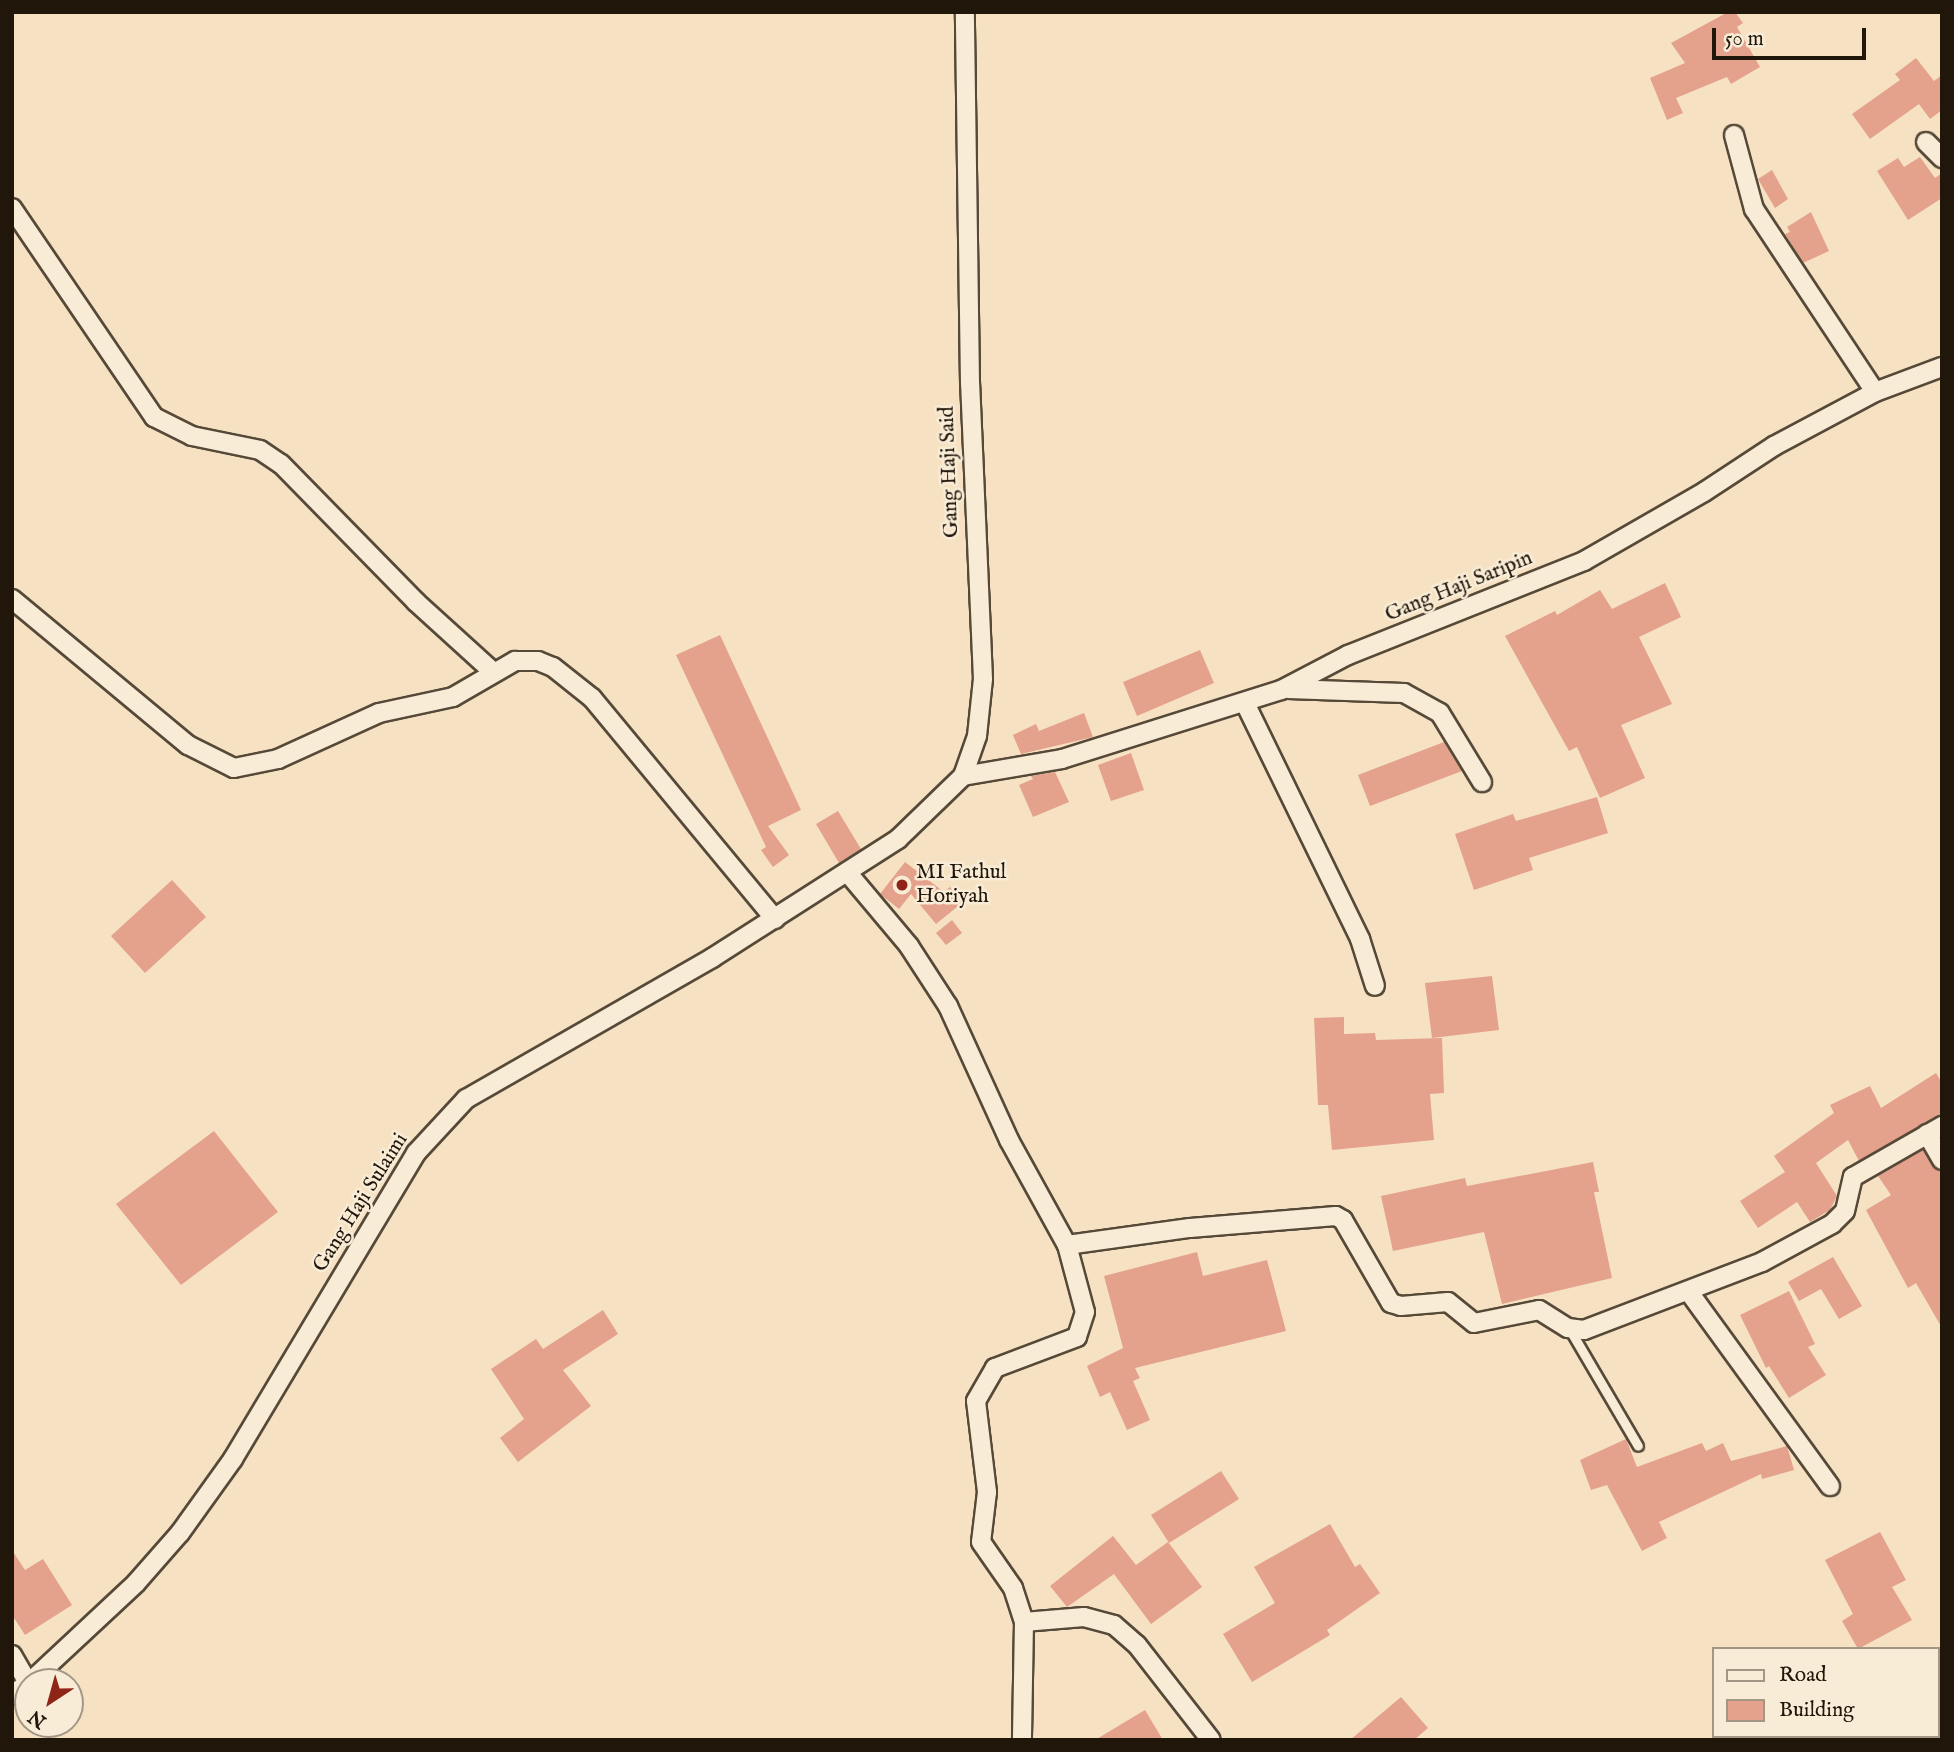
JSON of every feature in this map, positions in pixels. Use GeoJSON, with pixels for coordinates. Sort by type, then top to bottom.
{"type":"FeatureCollection","features":[{"type":"Feature","properties":{"kind":"street","name":"Gang Haji Said"},"geometry":{"type":"LineString","coordinates":[[847,872],[898,839],[963,776],[977,736],[983,679],[970,410],[965,12]]}},
{"type":"Feature","properties":{"kind":"street"},"geometry":{"type":"LineString","coordinates":[[1734,135],[1754,209],[1875,392]]}},
{"type":"Feature","properties":{"kind":"street"},"geometry":{"type":"LineString","coordinates":[[1926,142],[1942,158]]}},
{"type":"Feature","properties":{"kind":"street"},"geometry":{"type":"LineString","coordinates":[[12,208],[154,417],[192,436],[260,450],[281,464],[416,602],[492,671]]}},
{"type":"Feature","properties":{"kind":"street","name":"Gang Haji Saripin"},"geometry":{"type":"LineString","coordinates":[[963,776],[1062,759],[1281,690],[1348,655],[1584,561],[1638,532],[1774,446],[1875,392],[1942,367]]}},
{"type":"Feature","properties":{"kind":"street"},"geometry":{"type":"LineString","coordinates":[[12,599],[188,745],[234,768],[278,759],[379,713],[453,697],[492,671],[515,661],[538,661],[574,681],[775,919]]}},
{"type":"Feature","properties":{"kind":"street"},"geometry":{"type":"LineString","coordinates":[[1281,690],[1324,687],[1404,693],[1440,713],[1482,782]]}},
{"type":"Feature","properties":{"kind":"street"},"geometry":{"type":"LineString","coordinates":[[1245,703],[1360,939],[1375,986]]}},
{"type":"Feature","properties":{"kind":"street"},"geometry":{"type":"LineString","coordinates":[[847,872],[873,909],[909,946],[948,1006],[1009,1140],[1067,1245],[1086,1312],[1083,1329],[1069,1343],[995,1368],[976,1401],[986,1493],[981,1542],[1013,1588],[1024,1622],[1022,1740]]}},
{"type":"Feature","properties":{"kind":"street","name":"Gang Haji Sulaimi"},"geometry":{"type":"LineString","coordinates":[[45,1668],[136,1583],[180,1533],[233,1459],[395,1186],[434,1130],[490,1082],[775,919],[847,872]]}},
{"type":"Feature","properties":{"kind":"street"},"geometry":{"type":"LineString","coordinates":[[1067,1245],[1190,1228],[1336,1216],[1343,1220],[1391,1303],[1401,1307],[1448,1302],[1474,1323],[1539,1310],[1568,1328],[1593,1328],[1762,1262],[1832,1224],[1845,1211],[1853,1177],[1934,1130],[1942,1160]]}},
{"type":"Feature","properties":{"kind":"street"},"geometry":{"type":"LineString","coordinates":[[1689,1292],[1830,1486]]}},
{"type":"Feature","properties":{"kind":"street"},"geometry":{"type":"LineString","coordinates":[[1024,1622],[1084,1617],[1114,1625],[1137,1645],[1212,1740]]}},
{"type":"Feature","properties":{"kind":"lane"},"geometry":{"type":"LineString","coordinates":[[1568,1328],[1638,1446]]}},
{"type":"Feature","properties":{"kind":"building"},"geometry":{"type":"Polygon","coordinates":[[[1728,12],[1735,12],[1743,23],[1737,27],[1760,67],[1731,84],[1727,77],[1676,98],[1683,113],[1667,120],[1650,78],[1685,63],[1671,43],[1728,12]]]}},
{"type":"Feature","properties":{"kind":"building"},"geometry":{"type":"Polygon","coordinates":[[[1916,58],[1934,81],[1942,75],[1942,110],[1930,119],[1919,104],[1870,139],[1852,114],[1900,80],[1895,74],[1916,58]]]}},
{"type":"Feature","properties":{"kind":"building"},"geometry":{"type":"Polygon","coordinates":[[[1920,157],[1935,178],[1942,173],[1942,198],[1908,220],[1877,171],[1898,158],[1904,167],[1920,157]]]}},
{"type":"Feature","properties":{"kind":"building"},"geometry":{"type":"Polygon","coordinates":[[[1772,170],[1788,199],[1775,208],[1758,179],[1772,170]]]}},
{"type":"Feature","properties":{"kind":"building"},"geometry":{"type":"Polygon","coordinates":[[[1811,212],[1829,251],[1803,263],[1785,234],[1790,232],[1787,227],[1811,212]]]}},
{"type":"Feature","properties":{"kind":"building"},"geometry":{"type":"Polygon","coordinates":[[[1665,583],[1681,617],[1639,637],[1672,704],[1621,725],[1645,778],[1600,798],[1577,747],[1569,751],[1505,636],[1555,611],[1557,615],[1600,590],[1612,609],[1665,583]]]}},
{"type":"Feature","properties":{"kind":"building"},"geometry":{"type":"Polygon","coordinates":[[[720,635],[801,810],[768,826],[789,855],[773,867],[761,850],[766,847],[676,655],[720,635]]]}},
{"type":"Feature","properties":{"kind":"building"},"geometry":{"type":"Polygon","coordinates":[[[1200,650],[1214,683],[1137,716],[1123,682],[1200,650]]]}},
{"type":"Feature","properties":{"kind":"building"},"geometry":{"type":"Polygon","coordinates":[[[1084,713],[1093,737],[1021,754],[1013,735],[1036,724],[1039,731],[1084,713]]]}},
{"type":"Feature","properties":{"kind":"building"},"geometry":{"type":"Polygon","coordinates":[[[1444,742],[1462,771],[1370,806],[1358,775],[1444,742]]]}},
{"type":"Feature","properties":{"kind":"building"},"geometry":{"type":"Polygon","coordinates":[[[1131,753],[1144,790],[1111,801],[1098,765],[1131,753]]]}},
{"type":"Feature","properties":{"kind":"building"},"geometry":{"type":"Polygon","coordinates":[[[1055,772],[1069,802],[1033,817],[1019,785],[1033,779],[1031,776],[1055,772]]]}},
{"type":"Feature","properties":{"kind":"building"},"geometry":{"type":"Polygon","coordinates":[[[1597,797],[1608,833],[1529,858],[1533,870],[1474,890],[1455,834],[1513,814],[1516,821],[1597,797]]]}},
{"type":"Feature","properties":{"kind":"building"},"geometry":{"type":"Polygon","coordinates":[[[838,811],[861,849],[839,863],[816,824],[838,811]]]}},
{"type":"Feature","properties":{"kind":"building"},"geometry":{"type":"Polygon","coordinates":[[[905,862],[944,892],[950,887],[963,902],[936,924],[911,894],[899,909],[880,894],[905,862]]]}},
{"type":"Feature","properties":{"kind":"building"},"geometry":{"type":"Polygon","coordinates":[[[172,880],[206,917],[145,973],[111,936],[172,880]]]}},
{"type":"Feature","properties":{"kind":"building"},"geometry":{"type":"Polygon","coordinates":[[[952,920],[962,933],[946,945],[936,933],[952,920]]]}},
{"type":"Feature","properties":{"kind":"building"},"geometry":{"type":"Polygon","coordinates":[[[1492,976],[1499,1030],[1432,1038],[1425,983],[1492,976]]]}},
{"type":"Feature","properties":{"kind":"building"},"geometry":{"type":"Polygon","coordinates":[[[1344,1017],[1344,1034],[1375,1033],[1376,1040],[1442,1038],[1444,1093],[1430,1094],[1434,1140],[1332,1150],[1328,1105],[1318,1105],[1314,1018],[1344,1017]]]}},
{"type":"Feature","properties":{"kind":"building"},"geometry":{"type":"Polygon","coordinates":[[[1936,1073],[1942,1083],[1942,1115],[1859,1161],[1848,1140],[1816,1163],[1837,1196],[1830,1210],[1810,1222],[1797,1202],[1758,1228],[1740,1201],[1785,1172],[1774,1156],[1834,1113],[1830,1105],[1870,1086],[1881,1108],[1936,1073]]]}},
{"type":"Feature","properties":{"kind":"building"},"geometry":{"type":"Polygon","coordinates":[[[214,1131],[278,1212],[181,1285],[116,1204],[214,1131]]]}},
{"type":"Feature","properties":{"kind":"building"},"geometry":{"type":"Polygon","coordinates":[[[1923,1150],[1933,1166],[1942,1171],[1942,1328],[1916,1283],[1908,1288],[1866,1210],[1891,1195],[1878,1176],[1923,1150]]]}},
{"type":"Feature","properties":{"kind":"building"},"geometry":{"type":"Polygon","coordinates":[[[1593,1162],[1599,1192],[1594,1192],[1612,1278],[1502,1304],[1484,1232],[1393,1251],[1381,1196],[1465,1178],[1467,1186],[1593,1162]]]}},
{"type":"Feature","properties":{"kind":"building"},"geometry":{"type":"Polygon","coordinates":[[[1197,1252],[1203,1276],[1267,1260],[1286,1331],[1135,1368],[1140,1378],[1133,1381],[1150,1420],[1127,1430],[1110,1392],[1100,1397],[1087,1366],[1123,1348],[1104,1276],[1197,1252]]]}},
{"type":"Feature","properties":{"kind":"building"},"geometry":{"type":"Polygon","coordinates":[[[1833,1257],[1862,1306],[1839,1319],[1821,1289],[1799,1301],[1788,1282],[1833,1257]]]}},
{"type":"Feature","properties":{"kind":"building"},"geometry":{"type":"Polygon","coordinates":[[[1789,1291],[1815,1344],[1808,1347],[1826,1375],[1789,1398],[1769,1366],[1766,1368],[1740,1315],[1789,1291]]]}},
{"type":"Feature","properties":{"kind":"building"},"geometry":{"type":"Polygon","coordinates":[[[603,1310],[618,1334],[563,1370],[591,1406],[518,1462],[500,1438],[524,1419],[491,1369],[536,1339],[543,1349],[603,1310]]]}},
{"type":"Feature","properties":{"kind":"building"},"geometry":{"type":"Polygon","coordinates":[[[1626,1439],[1637,1467],[1702,1443],[1706,1451],[1723,1443],[1731,1461],[1787,1446],[1794,1470],[1762,1479],[1761,1474],[1659,1522],[1667,1538],[1642,1551],[1607,1485],[1591,1490],[1580,1460],[1626,1439]]]}},
{"type":"Feature","properties":{"kind":"building"},"geometry":{"type":"Polygon","coordinates":[[[1221,1471],[1239,1499],[1169,1543],[1151,1515],[1221,1471]]]}},
{"type":"Feature","properties":{"kind":"building"},"geometry":{"type":"Polygon","coordinates":[[[1330,1524],[1355,1567],[1360,1564],[1380,1593],[1327,1630],[1330,1635],[1252,1682],[1223,1634],[1275,1603],[1254,1567],[1330,1524]]]}},
{"type":"Feature","properties":{"kind":"building"},"geometry":{"type":"Polygon","coordinates":[[[1880,1532],[1906,1580],[1892,1587],[1912,1620],[1862,1647],[1857,1647],[1842,1621],[1853,1614],[1825,1560],[1880,1532]]]}},
{"type":"Feature","properties":{"kind":"building"},"geometry":{"type":"Polygon","coordinates":[[[1113,1536],[1136,1565],[1168,1542],[1202,1587],[1151,1624],[1114,1574],[1067,1607],[1050,1586],[1113,1536]]]}},
{"type":"Feature","properties":{"kind":"building"},"geometry":{"type":"Polygon","coordinates":[[[12,1550],[25,1570],[43,1559],[72,1605],[25,1635],[12,1615],[12,1550]]]}},
{"type":"Feature","properties":{"kind":"building"},"geometry":{"type":"Polygon","coordinates":[[[1401,1697],[1428,1728],[1414,1740],[1350,1740],[1401,1697]]]}},
{"type":"Feature","properties":{"kind":"building"},"geometry":{"type":"Polygon","coordinates":[[[1145,1710],[1163,1740],[1095,1740],[1145,1710]]]}},
{"type":"Feature","properties":{"kind":"place","name":"MI Fathul Horiyah"},"geometry":{"type":"Point","coordinates":[902,885]}}]}
